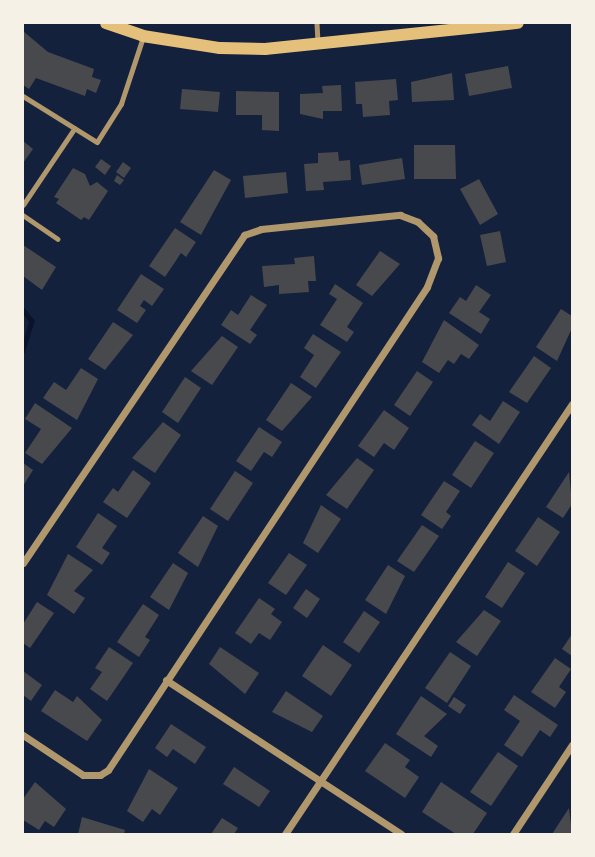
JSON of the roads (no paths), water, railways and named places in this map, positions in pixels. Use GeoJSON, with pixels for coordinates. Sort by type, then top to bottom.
{"type":"FeatureCollection","features":[{"type":"Feature","properties":{"kind":"main road"},"geometry":{"type":"LineString","coordinates":[[106,23],[143,36],[220,48],[318,44],[518,23]]}},
{"type":"Feature","properties":{"kind":"street"},"geometry":{"type":"LineString","coordinates":[[23,563],[244,235],[261,229],[400,215],[426,228],[439,258],[427,287],[100,775],[83,775],[23,735]]}},
{"type":"Feature","properties":{"kind":"street"},"geometry":{"type":"LineString","coordinates":[[285,834],[572,404]]}},
{"type":"Feature","properties":{"kind":"street"},"geometry":{"type":"LineString","coordinates":[[166,680],[401,834]]}},
{"type":"Feature","properties":{"kind":"street"},"geometry":{"type":"LineString","coordinates":[[513,834],[572,745]]}},
{"type":"Feature","properties":{"kind":"lane"},"geometry":{"type":"LineString","coordinates":[[317,23],[318,44]]}},
{"type":"Feature","properties":{"kind":"lane"},"geometry":{"type":"LineString","coordinates":[[23,96],[97,142],[121,104],[143,36]]}},
{"type":"Feature","properties":{"kind":"lane"},"geometry":{"type":"LineString","coordinates":[[23,205],[74,129]]}},
{"type":"Feature","properties":{"kind":"lane"},"geometry":{"type":"LineString","coordinates":[[23,215],[58,239]]}},
{"type":"Feature","properties":{"kind":"waterway"},"geometry":{"type":"LineString","coordinates":[[23,310],[32,321],[23,351]]}}]}
